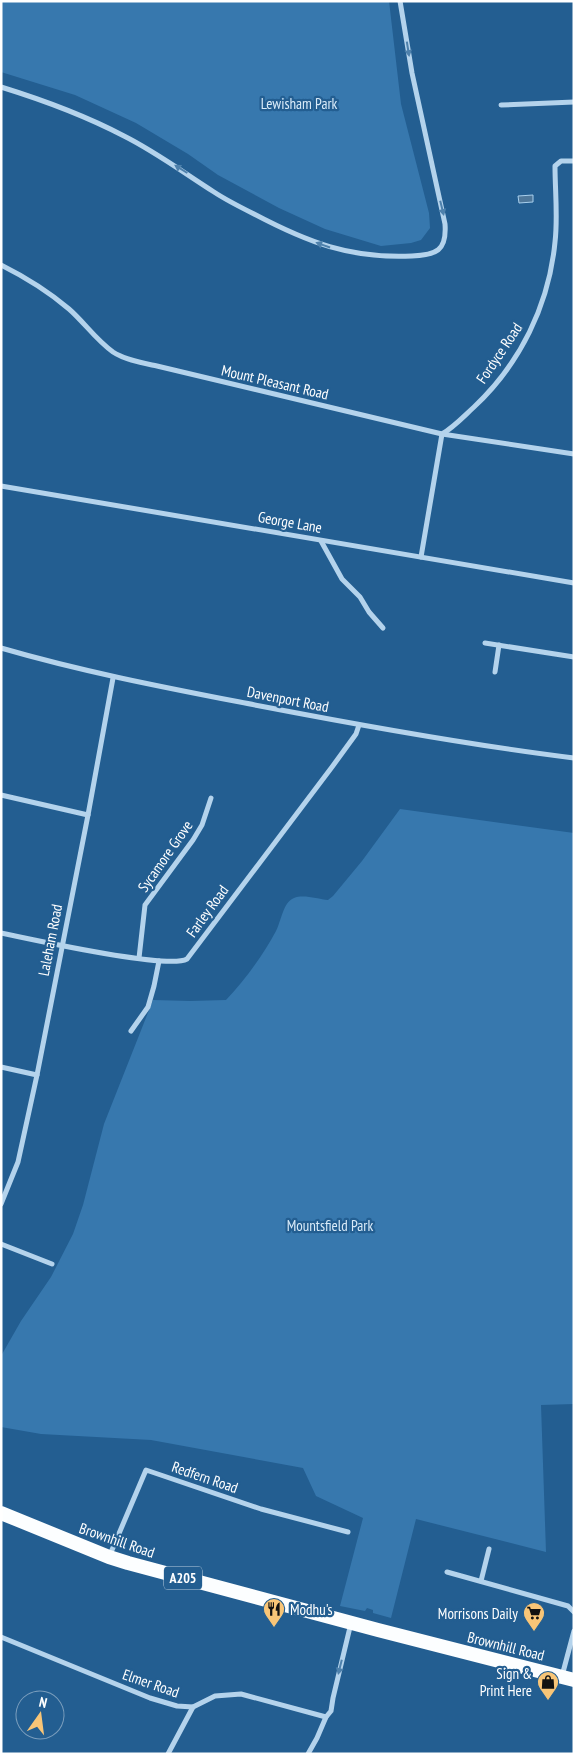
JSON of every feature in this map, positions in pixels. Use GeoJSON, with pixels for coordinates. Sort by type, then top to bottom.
{"type":"FeatureCollection","features":[{"type":"Feature","properties":{"kind":"highway","name":"Brownhill Road"},"geometry":{"type":"LineString","coordinates":[[1,1513],[109,1557],[198,1583],[568,1679]]}},
{"type":"Feature","properties":{"kind":"street"},"geometry":{"type":"LineString","coordinates":[[1,86],[58,105],[125,136],[182,170],[215,193],[302,238],[335,250],[370,255],[423,256],[437,252],[442,246],[446,230],[412,73],[400,1]]}},
{"type":"Feature","properties":{"kind":"street"},"geometry":{"type":"LineString","coordinates":[[501,105],[574,102]]}},
{"type":"Feature","properties":{"kind":"street","name":"Fordyce Road"},"geometry":{"type":"LineString","coordinates":[[442,434],[452,428],[473,408],[501,377],[524,343],[534,323],[550,278],[556,241],[555,166],[561,161],[574,161]]}},
{"type":"Feature","properties":{"kind":"street","name":"Mount Pleasant Road"},"geometry":{"type":"LineString","coordinates":[[1,265],[37,286],[61,303],[114,353],[125,358],[442,434],[574,454]]}},
{"type":"Feature","properties":{"kind":"street"},"geometry":{"type":"LineString","coordinates":[[421,557],[442,434]]}},
{"type":"Feature","properties":{"kind":"street","name":"George Lane"},"geometry":{"type":"LineString","coordinates":[[1,486],[574,583]]}},
{"type":"Feature","properties":{"kind":"street"},"geometry":{"type":"LineString","coordinates":[[321,541],[342,579],[360,597],[369,612],[383,628]]}},
{"type":"Feature","properties":{"kind":"street"},"geometry":{"type":"LineString","coordinates":[[485,643],[574,657]]}},
{"type":"Feature","properties":{"kind":"street"},"geometry":{"type":"LineString","coordinates":[[495,672],[499,645]]}},
{"type":"Feature","properties":{"kind":"street","name":"Davenport Road"},"geometry":{"type":"LineString","coordinates":[[1,648],[113,678],[445,740],[574,758]]}},
{"type":"Feature","properties":{"kind":"street","name":"Laleham Road"},"geometry":{"type":"LineString","coordinates":[[1,1204],[18,1162],[37,1075],[113,678]]}},
{"type":"Feature","properties":{"kind":"street","name":"Farley Road"},"geometry":{"type":"LineString","coordinates":[[1,933],[139,958],[182,962],[192,953],[346,748],[356,734],[359,725]]}},
{"type":"Feature","properties":{"kind":"street"},"geometry":{"type":"LineString","coordinates":[[1,795],[88,815]]}},
{"type":"Feature","properties":{"kind":"street","name":"Sycamore Grove"},"geometry":{"type":"LineString","coordinates":[[139,958],[145,905],[193,840],[202,825],[211,798]]}},
{"type":"Feature","properties":{"kind":"street"},"geometry":{"type":"LineString","coordinates":[[131,1031],[148,1008],[159,961]]}},
{"type":"Feature","properties":{"kind":"street"},"geometry":{"type":"LineString","coordinates":[[1,1067],[37,1075]]}},
{"type":"Feature","properties":{"kind":"street"},"geometry":{"type":"LineString","coordinates":[[1,1244],[52,1264]]}},
{"type":"Feature","properties":{"kind":"street","name":"Redfern Road"},"geometry":{"type":"LineString","coordinates":[[109,1557],[146,1470],[260,1509],[348,1532]]}},
{"type":"Feature","properties":{"kind":"street"},"geometry":{"type":"LineString","coordinates":[[481,1582],[489,1549]]}},
{"type":"Feature","properties":{"kind":"street"},"geometry":{"type":"LineString","coordinates":[[446,1572],[568,1606],[574,1612]]}},
{"type":"Feature","properties":{"kind":"street"},"geometry":{"type":"LineString","coordinates":[[308,1754],[318,1738],[326,1717],[331,1711],[351,1623]]}},
{"type":"Feature","properties":{"kind":"street"},"geometry":{"type":"LineString","coordinates":[[568,1679],[574,1630]]}},
{"type":"Feature","properties":{"kind":"street","name":"Elmer Road"},"geometry":{"type":"LineString","coordinates":[[1,1637],[150,1698],[177,1706],[193,1707],[215,1696],[241,1694],[326,1717]]}},
{"type":"Feature","properties":{"kind":"street"},"geometry":{"type":"LineString","coordinates":[[168,1754],[193,1707]]}},
{"type":"Feature","properties":{"kind":"green space","name":"Lewisham Park"},"geometry":{"type":"Polygon","coordinates":[[[1,1],[389,1],[401,104],[429,213],[430,228],[421,240],[381,246],[325,229],[279,208],[218,175],[188,154],[136,123],[75,95],[1,72],[1,1]]]}},
{"type":"Feature","properties":{"kind":"green space","name":"Mountsfield Park"},"geometry":{"type":"Polygon","coordinates":[[[400,809],[574,833],[574,1404],[541,1405],[546,1552],[416,1519],[391,1618],[373,1613],[373,1610],[367,1608],[365,1611],[340,1606],[363,1518],[316,1496],[303,1468],[151,1440],[41,1434],[1,1427],[1,1356],[21,1321],[51,1277],[73,1234],[83,1205],[104,1124],[153,1000],[226,1000],[247,976],[266,949],[290,900],[302,896],[328,900],[333,896],[362,861],[400,809]]]}},
{"type":"Feature","properties":{"kind":"shaded area"},"geometry":{"type":"Polygon","coordinates":[[[533,195],[533,202],[519,203],[518,196],[533,195]]]}},
{"type":"Feature","properties":{"kind":"place","name":"Modhu's"},"geometry":{"type":"Point","coordinates":[274,1628]}},
{"type":"Feature","properties":{"kind":"place","name":"Morrisons Daily"},"geometry":{"type":"Point","coordinates":[534,1632]}},
{"type":"Feature","properties":{"kind":"place","name":"Sign & Print Here"},"geometry":{"type":"Point","coordinates":[548,1701]}}]}
